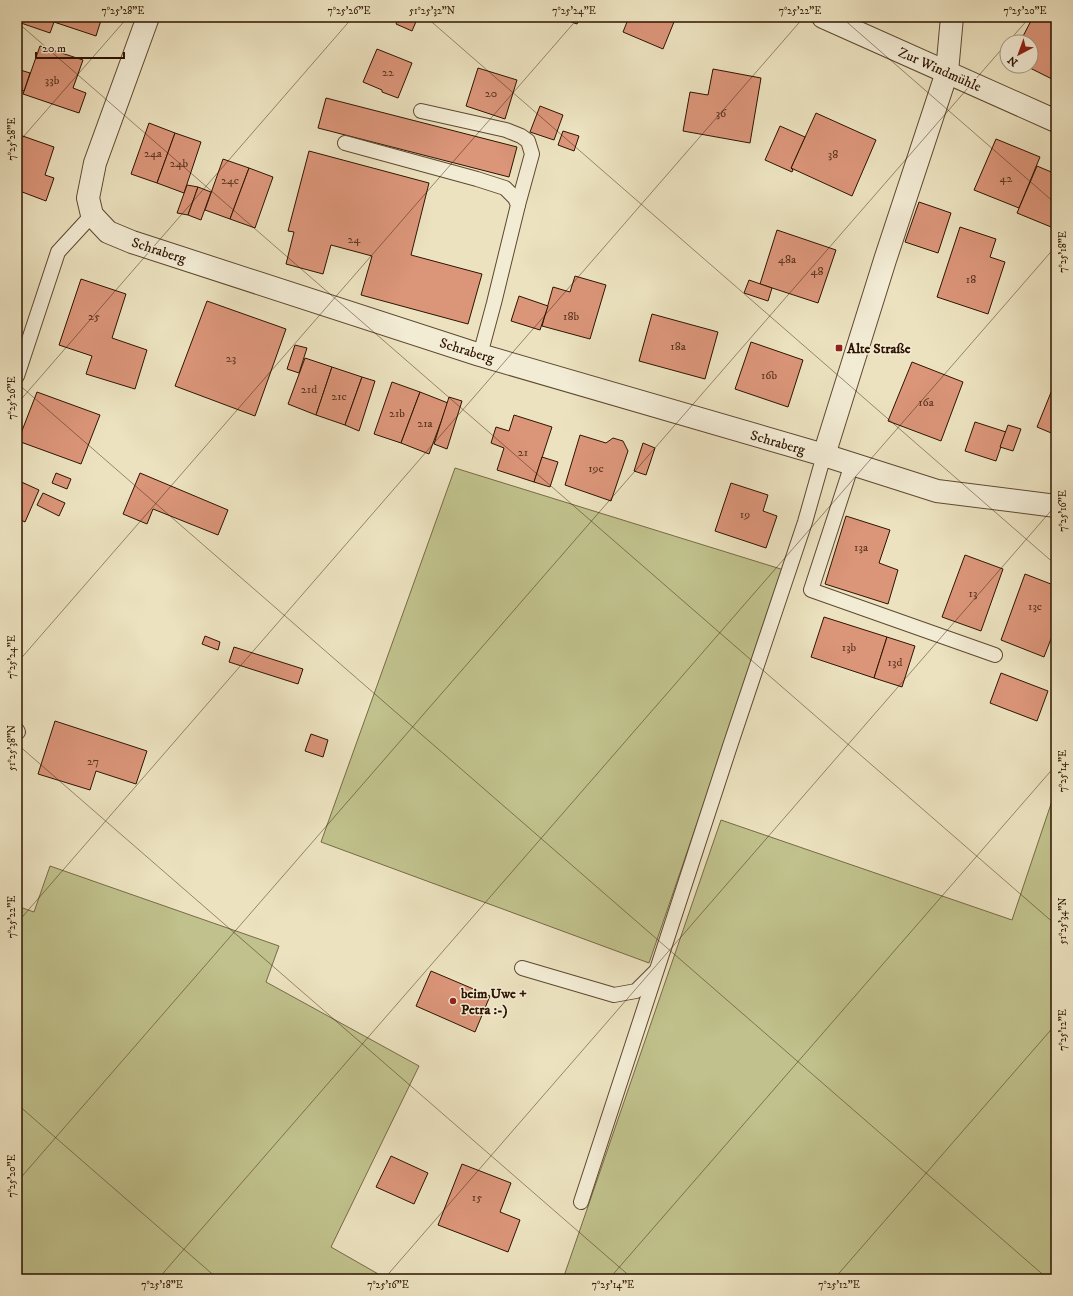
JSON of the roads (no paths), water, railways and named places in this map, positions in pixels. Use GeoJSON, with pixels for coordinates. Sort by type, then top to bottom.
{"type":"FeatureCollection","features":[{"type":"Feature","properties":{"kind":"street"},"geometry":{"type":"LineString","coordinates":[[92,215],[88,198],[95,163],[148,17]]}},
{"type":"Feature","properties":{"kind":"street","name":"Zur Windmühle"},"geometry":{"type":"LineString","coordinates":[[823,17],[1056,121]]}},
{"type":"Feature","properties":{"kind":"street"},"geometry":{"type":"LineString","coordinates":[[824,456],[888,252],[947,72],[952,17]]}},
{"type":"Feature","properties":{"kind":"street","name":"Schraberg"},"geometry":{"type":"LineString","coordinates":[[92,215],[108,232],[132,242],[480,355],[937,490],[1056,506]]}},
{"type":"Feature","properties":{"kind":"lane"},"geometry":{"type":"LineString","coordinates":[[421,111],[506,130],[521,136],[528,141],[532,154],[480,355]]}},
{"type":"Feature","properties":{"kind":"lane"},"geometry":{"type":"LineString","coordinates":[[345,143],[505,188],[515,198],[518,205]]}},
{"type":"Feature","properties":{"kind":"lane"},"geometry":{"type":"LineString","coordinates":[[17,376],[58,252],[92,215]]}},
{"type":"Feature","properties":{"kind":"lane"},"geometry":{"type":"LineString","coordinates":[[581,1202],[727,754],[805,522],[824,456]]}},
{"type":"Feature","properties":{"kind":"lane"},"geometry":{"type":"LineString","coordinates":[[852,464],[811,590],[995,655]]}},
{"type":"Feature","properties":{"kind":"lane"},"geometry":{"type":"LineString","coordinates":[[522,968],[614,995],[636,991],[657,970]]}},
{"type":"Feature","properties":{"kind":"place","name":"Alte Straße"},"geometry":{"type":"Point","coordinates":[839,348]}},
{"type":"Feature","properties":{"kind":"place","name":"beim Uwe + Petra :-)"},"geometry":{"type":"Point","coordinates":[453,1001]}}]}
